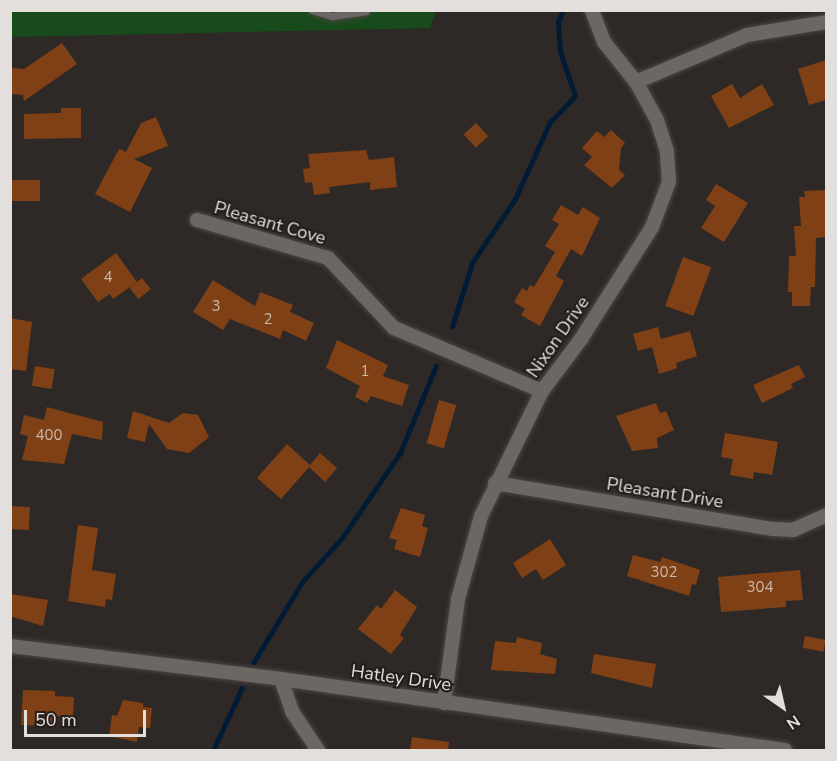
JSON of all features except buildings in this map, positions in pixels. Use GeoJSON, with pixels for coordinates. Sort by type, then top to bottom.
{"type":"FeatureCollection","features":[{"type":"Feature","properties":{"kind":"street","name":"Nixon Drive"},"geometry":{"type":"LineString","coordinates":[[444,703],[458,599],[481,516],[495,483],[542,391],[581,339],[652,227],[669,182],[667,151],[657,120],[636,82],[604,42],[592,10]]}},
{"type":"Feature","properties":{"kind":"street"},"geometry":{"type":"LineString","coordinates":[[636,82],[747,35],[826,22]]}},
{"type":"Feature","properties":{"kind":"street","name":"Pleasant Cove"},"geometry":{"type":"LineString","coordinates":[[197,220],[328,258],[394,328],[542,391]]}},
{"type":"Feature","properties":{"kind":"street","name":"Pleasant Drive"},"geometry":{"type":"LineString","coordinates":[[495,483],[773,529],[793,530],[826,514]]}},
{"type":"Feature","properties":{"kind":"street","name":"Hatley Drive"},"geometry":{"type":"LineString","coordinates":[[10,646],[281,679],[762,749],[785,750]]}},
{"type":"Feature","properties":{"kind":"street"},"geometry":{"type":"LineString","coordinates":[[281,679],[293,713],[318,750]]}},
{"type":"Feature","properties":{"kind":"lane"},"geometry":{"type":"LineString","coordinates":[[312,10],[332,16],[366,11]]}},
{"type":"Feature","properties":{"kind":"green space"},"geometry":{"type":"Polygon","coordinates":[[[10,11],[436,11],[430,28],[11,37],[10,11]]]}},
{"type":"Feature","properties":{"kind":"waterway"},"geometry":{"type":"LineString","coordinates":[[452,327],[472,263],[515,199],[550,122],[575,96],[560,52],[558,22],[563,10]]}},
{"type":"Feature","properties":{"kind":"waterway"},"geometry":{"type":"LineString","coordinates":[[253,663],[302,582],[342,538],[400,453],[436,366]]}},
{"type":"Feature","properties":{"kind":"waterway"},"geometry":{"type":"LineString","coordinates":[[213,750],[242,688]]}}]}
